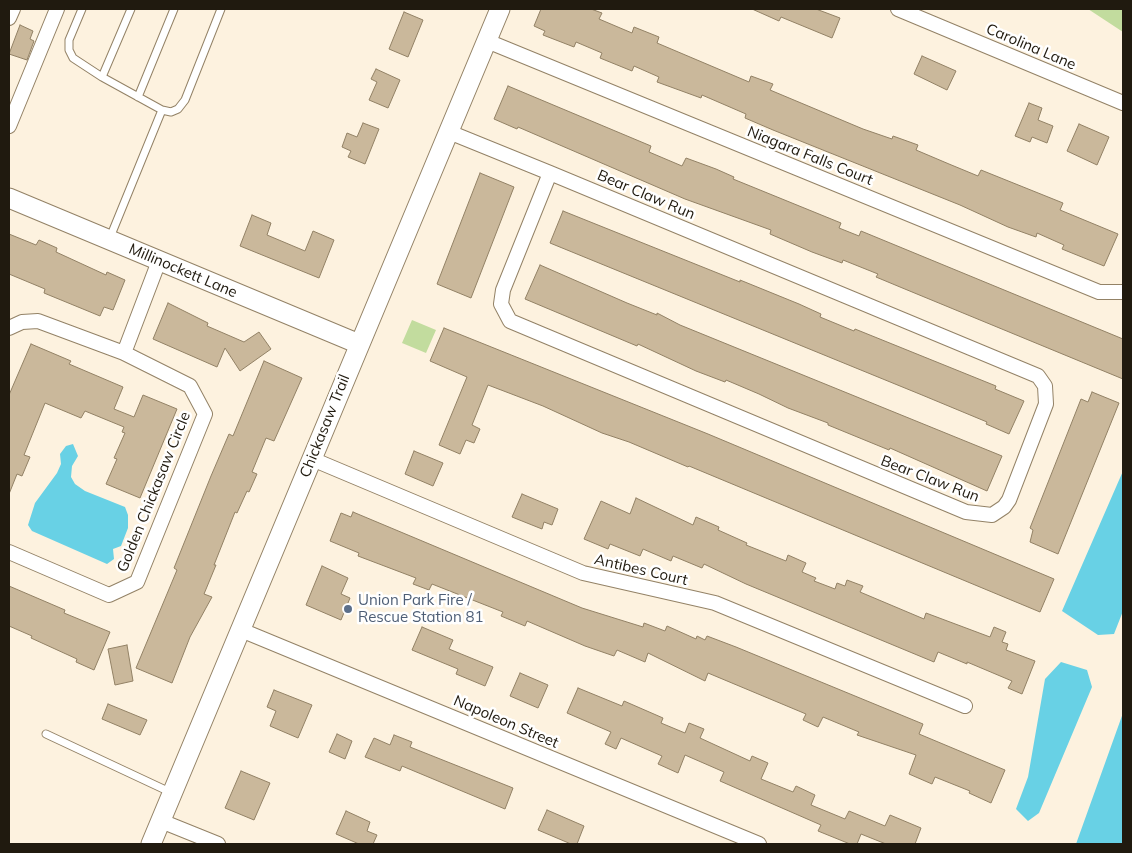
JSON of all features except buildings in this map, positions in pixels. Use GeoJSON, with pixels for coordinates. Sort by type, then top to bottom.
{"type":"FeatureCollection","features":[{"type":"Feature","properties":{"kind":"street"},"geometry":{"type":"LineString","coordinates":[[9,18],[13,9]]}},
{"type":"Feature","properties":{"kind":"street"},"geometry":{"type":"LineString","coordinates":[[9,126],[57,9]]}},
{"type":"Feature","properties":{"kind":"street","name":"Chickasaw Trail"},"geometry":{"type":"LineString","coordinates":[[152,844],[500,9]]}},
{"type":"Feature","properties":{"kind":"street","name":"Carolina Lane"},"geometry":{"type":"LineString","coordinates":[[898,9],[1123,103]]}},
{"type":"Feature","properties":{"kind":"street","name":"Niagara Falls Court"},"geometry":{"type":"LineString","coordinates":[[487,41],[1099,292],[1123,292]]}},
{"type":"Feature","properties":{"kind":"street","name":"Bear Claw Run"},"geometry":{"type":"LineString","coordinates":[[448,132],[550,173],[1038,376],[1045,386],[1046,404],[1009,500],[1004,507],[992,515],[966,512],[510,321],[502,304],[503,290],[550,173]]}},
{"type":"Feature","properties":{"kind":"street","name":"Millinockett Lane"},"geometry":{"type":"LineString","coordinates":[[9,198],[359,344]]}},
{"type":"Feature","properties":{"kind":"street"},"geometry":{"type":"LineString","coordinates":[[124,352],[159,261]]}},
{"type":"Feature","properties":{"kind":"street","name":"Golden Chickasaw Circle"},"geometry":{"type":"LineString","coordinates":[[9,328],[22,322],[38,321],[124,352],[190,386],[205,414],[137,582],[109,595],[9,552]]}},
{"type":"Feature","properties":{"kind":"street","name":"Antibes Court"},"geometry":{"type":"LineString","coordinates":[[312,459],[583,573],[715,603],[965,706]]}},
{"type":"Feature","properties":{"kind":"street","name":"Napoleon Street"},"geometry":{"type":"LineString","coordinates":[[241,630],[758,844]]}},
{"type":"Feature","properties":{"kind":"street"},"geometry":{"type":"LineString","coordinates":[[161,821],[218,844]]}},
{"type":"Feature","properties":{"kind":"lane"},"geometry":{"type":"LineString","coordinates":[[82,9],[69,40],[69,50],[73,58],[138,97],[162,110],[171,112],[178,109],[185,100],[221,9]]}},
{"type":"Feature","properties":{"kind":"lane"},"geometry":{"type":"LineString","coordinates":[[102,77],[131,9]]}},
{"type":"Feature","properties":{"kind":"lane"},"geometry":{"type":"LineString","coordinates":[[138,97],[174,9]]}},
{"type":"Feature","properties":{"kind":"lane"},"geometry":{"type":"LineString","coordinates":[[109,240],[162,110]]}},
{"type":"Feature","properties":{"kind":"lane"},"geometry":{"type":"LineString","coordinates":[[46,734],[172,794]]}},
{"type":"Feature","properties":{"kind":"green space"},"geometry":{"type":"Polygon","coordinates":[[[1088,9],[1123,9],[1123,32],[1088,9]]]}},
{"type":"Feature","properties":{"kind":"green space"},"geometry":{"type":"Polygon","coordinates":[[[412,320],[436,330],[426,353],[402,343],[412,320]]]}},
{"type":"Feature","properties":{"kind":"water"},"geometry":{"type":"Polygon","coordinates":[[[73,444],[78,456],[72,466],[71,477],[75,484],[85,491],[125,507],[128,515],[128,528],[121,546],[113,549],[114,559],[107,564],[32,531],[28,525],[35,503],[57,473],[61,464],[60,454],[66,446],[73,444]]]}},
{"type":"Feature","properties":{"kind":"water"},"geometry":{"type":"Polygon","coordinates":[[[1123,471],[1123,611],[1114,634],[1098,635],[1062,611],[1123,471]]]}},
{"type":"Feature","properties":{"kind":"water"},"geometry":{"type":"Polygon","coordinates":[[[1061,662],[1087,670],[1092,687],[1039,813],[1028,821],[1016,809],[1028,777],[1045,679],[1061,662]]]}},
{"type":"Feature","properties":{"kind":"water"},"geometry":{"type":"Polygon","coordinates":[[[1123,713],[1123,844],[1076,844],[1123,713]]]}},
{"type":"Feature","properties":{"kind":"place","name":"Union Park Fire / Rescue Station 81"},"geometry":{"type":"Point","coordinates":[348,609]}}]}
